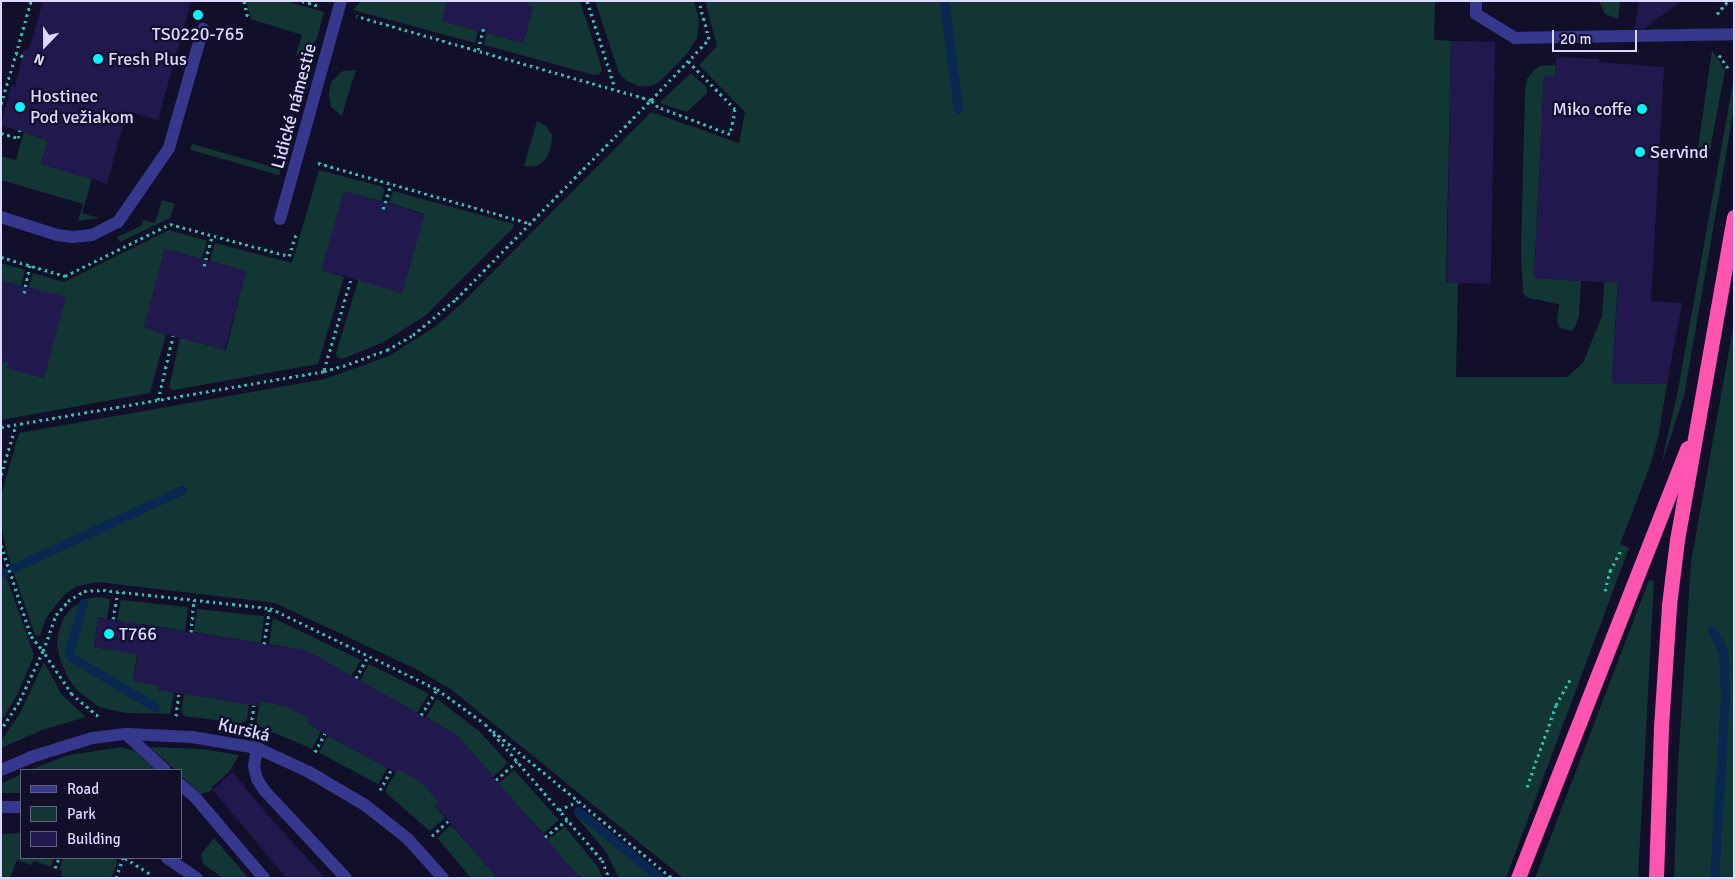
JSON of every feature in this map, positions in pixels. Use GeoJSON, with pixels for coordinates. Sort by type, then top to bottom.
{"type":"FeatureCollection","features":[{"type":"Feature","properties":{"kind":"highway"},"geometry":{"type":"LineString","coordinates":[[1656,878],[1669,605],[1677,540],[1734,217]]}},
{"type":"Feature","properties":{"kind":"highway"},"geometry":{"type":"LineString","coordinates":[[1518,878],[1698,418]]}},
{"type":"Feature","properties":{"kind":"street"},"geometry":{"type":"LineString","coordinates":[[1476,1],[1476,14],[1515,38],[1734,34]]}},
{"type":"Feature","properties":{"kind":"street","name":"Lidické námestie"},"geometry":{"type":"LineString","coordinates":[[280,220],[339,6]]}},
{"type":"Feature","properties":{"kind":"street"},"geometry":{"type":"LineString","coordinates":[[1,218],[73,237],[92,235],[118,222],[169,148],[203,29]]}},
{"type":"Feature","properties":{"kind":"street"},"geometry":{"type":"LineString","coordinates":[[126,734],[164,769]]}},
{"type":"Feature","properties":{"kind":"street","name":"Kurská"},"geometry":{"type":"LineString","coordinates":[[1,770],[31,757],[92,738],[126,734],[192,737],[257,748],[309,772],[365,805],[408,838],[443,878]]}},
{"type":"Feature","properties":{"kind":"street"},"geometry":{"type":"LineString","coordinates":[[257,748],[254,766],[257,779],[264,790],[346,878]]}},
{"type":"Feature","properties":{"kind":"street"},"geometry":{"type":"LineString","coordinates":[[182,786],[195,797],[264,878]]}},
{"type":"Feature","properties":{"kind":"street"},"geometry":{"type":"LineString","coordinates":[[1,807],[20,807]]}},
{"type":"Feature","properties":{"kind":"street"},"geometry":{"type":"LineString","coordinates":[[168,859],[197,878]]}},
{"type":"Feature","properties":{"kind":"path"},"geometry":{"type":"LineString","coordinates":[[1,104],[31,1]]}},
{"type":"Feature","properties":{"kind":"path"},"geometry":{"type":"LineString","coordinates":[[244,1],[248,18]]}},
{"type":"Feature","properties":{"kind":"path"},"geometry":{"type":"LineString","coordinates":[[302,1],[339,6],[478,50],[615,88],[651,100],[658,107],[730,134],[735,109],[688,61]]}},
{"type":"Feature","properties":{"kind":"path"},"geometry":{"type":"LineString","coordinates":[[587,1],[615,88]]}},
{"type":"Feature","properties":{"kind":"path"},"geometry":{"type":"LineString","coordinates":[[1,427],[324,371],[387,350],[420,329],[456,298],[709,39],[699,1]]}},
{"type":"Feature","properties":{"kind":"path"},"geometry":{"type":"LineString","coordinates":[[478,50],[484,26]]}},
{"type":"Feature","properties":{"kind":"path"},"geometry":{"type":"LineString","coordinates":[[16,54],[23,56]]}},
{"type":"Feature","properties":{"kind":"path"},"geometry":{"type":"LineString","coordinates":[[1,133],[18,138],[20,130]]}},
{"type":"Feature","properties":{"kind":"path"},"geometry":{"type":"LineString","coordinates":[[383,209],[390,184]]}},
{"type":"Feature","properties":{"kind":"path"},"geometry":{"type":"LineString","coordinates":[[204,266],[212,236]]}},
{"type":"Feature","properties":{"kind":"path"},"geometry":{"type":"LineString","coordinates":[[24,293],[30,265]]}},
{"type":"Feature","properties":{"kind":"path"},"geometry":{"type":"LineString","coordinates":[[324,371],[351,279]]}},
{"type":"Feature","properties":{"kind":"path"},"geometry":{"type":"LineString","coordinates":[[158,400],[173,336]]}},
{"type":"Feature","properties":{"kind":"path"},"geometry":{"type":"LineString","coordinates":[[1,475],[16,425]]}},
{"type":"Feature","properties":{"kind":"path"},"geometry":{"type":"LineString","coordinates":[[1,545],[31,636],[56,671]]}},
{"type":"Feature","properties":{"kind":"path"},"geometry":{"type":"LineString","coordinates":[[112,619],[118,591]]}},
{"type":"Feature","properties":{"kind":"path"},"geometry":{"type":"LineString","coordinates":[[1,730],[19,702],[43,651],[56,615],[68,601],[84,592],[118,591],[270,608],[437,689],[485,724],[672,878]]}},
{"type":"Feature","properties":{"kind":"path"},"geometry":{"type":"LineString","coordinates":[[191,632],[194,600]]}},
{"type":"Feature","properties":{"kind":"path"},"geometry":{"type":"LineString","coordinates":[[264,644],[270,608]]}},
{"type":"Feature","properties":{"kind":"path"},"geometry":{"type":"LineString","coordinates":[[356,678],[368,656]]}},
{"type":"Feature","properties":{"kind":"path"},"geometry":{"type":"LineString","coordinates":[[421,715],[437,689]]}},
{"type":"Feature","properties":{"kind":"path"},"geometry":{"type":"LineString","coordinates":[[176,719],[179,694]]}},
{"type":"Feature","properties":{"kind":"path"},"geometry":{"type":"LineString","coordinates":[[250,729],[254,705]]}},
{"type":"Feature","properties":{"kind":"path"},"geometry":{"type":"LineString","coordinates":[[485,724],[602,860],[609,878]]}},
{"type":"Feature","properties":{"kind":"path"},"geometry":{"type":"LineString","coordinates":[[314,755],[325,733]]}},
{"type":"Feature","properties":{"kind":"path"},"geometry":{"type":"LineString","coordinates":[[496,780],[517,761]]}},
{"type":"Feature","properties":{"kind":"path"},"geometry":{"type":"LineString","coordinates":[[378,793],[391,770]]}},
{"type":"Feature","properties":{"kind":"path"},"geometry":{"type":"LineString","coordinates":[[559,810],[578,801]]}},
{"type":"Feature","properties":{"kind":"path"},"geometry":{"type":"LineString","coordinates":[[544,837],[567,820]]}},
{"type":"Feature","properties":{"kind":"path"},"geometry":{"type":"LineString","coordinates":[[430,838],[448,821]]}},
{"type":"Feature","properties":{"kind":"path"},"geometry":{"type":"LineString","coordinates":[[55,868],[58,859]]}},
{"type":"Feature","properties":{"kind":"path"},"geometry":{"type":"LineString","coordinates":[[116,878],[124,859]]}},
{"type":"Feature","properties":{"kind":"path"},"geometry":{"type":"LineString","coordinates":[[126,859],[157,878]]}},
{"type":"Feature","properties":{"kind":"green space"},"geometry":{"type":"Polygon","coordinates":[[[246,1],[285,1],[324,12],[317,38],[309,49],[296,55],[302,35],[251,19],[246,1]]]}},
{"type":"Feature","properties":{"kind":"green space"},"geometry":{"type":"Polygon","coordinates":[[[361,1],[447,1],[442,21],[478,31],[475,43],[353,10],[361,1]]]}},
{"type":"Feature","properties":{"kind":"green space"},"geometry":{"type":"Polygon","coordinates":[[[529,1],[580,1],[602,69],[600,74],[594,75],[484,45],[486,33],[523,43],[533,7],[528,6],[529,1]]]}},
{"type":"Feature","properties":{"kind":"green space"},"geometry":{"type":"Polygon","coordinates":[[[595,1],[694,1],[699,20],[697,38],[687,54],[658,83],[650,86],[639,86],[627,81],[619,73],[595,1]]]}},
{"type":"Feature","properties":{"kind":"green space"},"geometry":{"type":"Polygon","coordinates":[[[705,1],[1435,1],[1434,40],[1451,41],[1446,283],[1458,283],[1456,377],[1567,377],[1583,363],[1602,316],[1606,258],[1619,259],[1612,383],[1667,384],[1658,438],[1649,469],[1620,544],[1629,548],[1506,878],[683,878],[452,690],[418,670],[275,603],[98,582],[77,586],[64,595],[46,618],[40,636],[35,635],[6,550],[1,523],[1,496],[19,433],[325,379],[389,356],[436,326],[461,304],[651,112],[739,143],[745,112],[699,65],[717,46],[705,1]]]}},
{"type":"Feature","properties":{"kind":"green space"},"geometry":{"type":"Polygon","coordinates":[[[1599,1],[1620,1],[1618,19],[1605,14],[1599,1]]]}},
{"type":"Feature","properties":{"kind":"green space"},"geometry":{"type":"Polygon","coordinates":[[[1712,50],[1725,70],[1710,150],[1698,148],[1712,50]]]}},
{"type":"Feature","properties":{"kind":"green space"},"geometry":{"type":"Polygon","coordinates":[[[1555,65],[1555,76],[1544,76],[1534,278],[1581,281],[1579,316],[1572,331],[1560,328],[1557,321],[1559,304],[1528,298],[1523,293],[1521,252],[1525,90],[1527,79],[1533,71],[1540,66],[1555,65]]]}},
{"type":"Feature","properties":{"kind":"green space"},"geometry":{"type":"Polygon","coordinates":[[[356,70],[342,116],[331,107],[329,94],[331,82],[343,71],[356,70]]]}},
{"type":"Feature","properties":{"kind":"green space"},"geometry":{"type":"Polygon","coordinates":[[[691,73],[707,88],[707,93],[687,112],[660,102],[691,73]]]}},
{"type":"Feature","properties":{"kind":"green space"},"geometry":{"type":"Polygon","coordinates":[[[1734,77],[1734,106],[1684,396],[1661,466],[1678,390],[1734,77]]]}},
{"type":"Feature","properties":{"kind":"green space"},"geometry":{"type":"Polygon","coordinates":[[[60,100],[41,164],[92,179],[82,213],[99,218],[78,221],[83,204],[1,180],[1,156],[16,160],[24,131],[60,100]]]}},
{"type":"Feature","properties":{"kind":"green space"},"geometry":{"type":"Polygon","coordinates":[[[537,121],[546,126],[552,135],[551,147],[546,159],[537,166],[524,166],[537,121]]]}},
{"type":"Feature","properties":{"kind":"green space"},"geometry":{"type":"Polygon","coordinates":[[[192,144],[280,169],[279,175],[190,150],[192,144]]]}},
{"type":"Feature","properties":{"kind":"green space"},"geometry":{"type":"Polygon","coordinates":[[[319,170],[380,186],[384,192],[381,201],[344,192],[322,270],[344,277],[318,364],[174,390],[169,388],[180,338],[226,350],[246,271],[210,261],[215,243],[292,263],[319,170]]]}},
{"type":"Feature","properties":{"kind":"green space"},"geometry":{"type":"Polygon","coordinates":[[[393,191],[514,224],[514,227],[425,316],[382,343],[342,359],[337,357],[336,353],[360,275],[425,214],[389,203],[393,191]]]}},
{"type":"Feature","properties":{"kind":"green space"},"geometry":{"type":"Polygon","coordinates":[[[162,200],[175,204],[170,218],[120,242],[117,237],[141,226],[143,220],[155,223],[162,200]]]}},
{"type":"Feature","properties":{"kind":"green space"},"geometry":{"type":"Polygon","coordinates":[[[169,230],[207,241],[202,259],[165,249],[144,328],[166,334],[150,393],[1,420],[1,361],[9,362],[8,368],[44,378],[65,297],[29,288],[33,273],[64,282],[169,230]]]}},
{"type":"Feature","properties":{"kind":"green space"},"geometry":{"type":"Polygon","coordinates":[[[1,263],[25,270],[21,286],[1,281],[1,263]]]}},
{"type":"Feature","properties":{"kind":"green space"},"geometry":{"type":"Polygon","coordinates":[[[1734,323],[1734,878],[1674,878],[1678,764],[1691,562],[1734,323]]]}},
{"type":"Feature","properties":{"kind":"green space"},"geometry":{"type":"Polygon","coordinates":[[[1,562],[34,655],[18,693],[1,722],[1,562]]]}},
{"type":"Feature","properties":{"kind":"green space"},"geometry":{"type":"Polygon","coordinates":[[[1649,580],[1654,581],[1638,878],[1535,878],[1649,580]]]}},
{"type":"Feature","properties":{"kind":"green space"},"geometry":{"type":"Polygon","coordinates":[[[98,597],[110,599],[107,619],[98,617],[94,647],[119,651],[124,622],[117,620],[121,600],[188,607],[185,631],[142,624],[133,681],[159,685],[159,690],[174,692],[170,714],[126,713],[99,707],[79,692],[68,678],[60,659],[57,644],[59,630],[64,617],[72,608],[85,599],[98,597]]]}},
{"type":"Feature","properties":{"kind":"green space"},"geometry":{"type":"Polygon","coordinates":[[[197,609],[264,616],[261,643],[194,632],[197,609]]]}},
{"type":"Feature","properties":{"kind":"green space"},"geometry":{"type":"Polygon","coordinates":[[[273,618],[361,660],[351,676],[309,719],[307,723],[321,731],[312,749],[256,725],[260,701],[286,706],[296,649],[269,644],[273,618]]]}},
{"type":"Feature","properties":{"kind":"green space"},"geometry":{"type":"Polygon","coordinates":[[[44,662],[62,695],[86,717],[42,730],[1,748],[1,741],[20,713],[44,662]]]}},
{"type":"Feature","properties":{"kind":"green space"},"geometry":{"type":"Polygon","coordinates":[[[369,664],[429,694],[417,713],[360,681],[369,664]]]}},
{"type":"Feature","properties":{"kind":"green space"},"geometry":{"type":"Polygon","coordinates":[[[184,694],[249,704],[247,720],[241,723],[184,716],[181,712],[184,694]]]}},
{"type":"Feature","properties":{"kind":"green space"},"geometry":{"type":"Polygon","coordinates":[[[437,699],[480,732],[508,763],[493,777],[465,744],[421,782],[449,731],[426,717],[437,699]]]}},
{"type":"Feature","properties":{"kind":"green space"},"geometry":{"type":"Polygon","coordinates":[[[328,736],[387,767],[378,784],[319,753],[328,736]]]}},
{"type":"Feature","properties":{"kind":"green space"},"geometry":{"type":"Polygon","coordinates":[[[122,747],[135,751],[155,769],[32,769],[69,755],[122,747]]]}},
{"type":"Feature","properties":{"kind":"green space"},"geometry":{"type":"Polygon","coordinates":[[[150,747],[202,749],[239,755],[230,771],[211,788],[213,790],[201,794],[182,777],[182,769],[174,769],[150,747]]]}},
{"type":"Feature","properties":{"kind":"green space"},"geometry":{"type":"Polygon","coordinates":[[[398,769],[421,782],[439,802],[435,806],[445,818],[430,831],[386,793],[386,789],[398,769]]]}},
{"type":"Feature","properties":{"kind":"green space"},"geometry":{"type":"Polygon","coordinates":[[[514,770],[559,820],[543,834],[498,784],[514,770]]]}},
{"type":"Feature","properties":{"kind":"green space"},"geometry":{"type":"Polygon","coordinates":[[[20,774],[20,793],[1,793],[1,784],[20,774]]]}},
{"type":"Feature","properties":{"kind":"green space"},"geometry":{"type":"Polygon","coordinates":[[[575,810],[580,810],[662,878],[619,878],[606,852],[575,815],[575,810]]]}},
{"type":"Feature","properties":{"kind":"green space"},"geometry":{"type":"Polygon","coordinates":[[[451,825],[495,875],[492,878],[471,878],[437,838],[451,825]]]}},
{"type":"Feature","properties":{"kind":"green space"},"geometry":{"type":"Polygon","coordinates":[[[565,827],[597,866],[603,878],[581,878],[580,875],[573,878],[547,840],[565,827]]]}},
{"type":"Feature","properties":{"kind":"green space"},"geometry":{"type":"Polygon","coordinates":[[[20,833],[20,859],[54,859],[51,867],[34,861],[31,865],[17,860],[10,878],[1,878],[1,834],[20,833]]]}},
{"type":"Feature","properties":{"kind":"green space"},"geometry":{"type":"Polygon","coordinates":[[[214,838],[248,878],[223,878],[203,864],[201,854],[214,838]]]}},
{"type":"Feature","properties":{"kind":"green space"},"geometry":{"type":"Polygon","coordinates":[[[63,859],[116,859],[117,863],[111,878],[67,878],[61,876],[62,871],[59,870],[63,859]]]}},
{"type":"Feature","properties":{"kind":"building","name":"Fresh Plus"},"geometry":{"type":"Polygon","coordinates":[[[43,1],[191,1],[158,120],[127,111],[107,184],[41,164],[48,141],[1,125],[12,84],[15,86],[24,49],[29,50],[43,1]]]}},
{"type":"Feature","properties":{"kind":"building"},"geometry":{"type":"Polygon","coordinates":[[[447,1],[529,1],[528,6],[533,7],[523,43],[442,21],[447,1]]]}},
{"type":"Feature","properties":{"kind":"building"},"geometry":{"type":"Polygon","coordinates":[[[1639,1],[1681,1],[1645,28],[1635,28],[1639,1]]]}},
{"type":"Feature","properties":{"kind":"building"},"geometry":{"type":"Polygon","coordinates":[[[1451,41],[1495,42],[1491,284],[1447,283],[1451,41]]]}},
{"type":"Feature","properties":{"kind":"building"},"geometry":{"type":"Polygon","coordinates":[[[1556,57],[1602,59],[1597,62],[1664,67],[1651,301],[1682,303],[1667,384],[1612,383],[1618,283],[1534,278],[1544,75],[1555,76],[1556,57]]]}},
{"type":"Feature","properties":{"kind":"building"},"geometry":{"type":"Polygon","coordinates":[[[344,191],[425,214],[402,293],[321,270],[344,191]]]}},
{"type":"Feature","properties":{"kind":"building"},"geometry":{"type":"Polygon","coordinates":[[[165,249],[246,271],[225,350],[144,328],[165,249]]]}},
{"type":"Feature","properties":{"kind":"building"},"geometry":{"type":"Polygon","coordinates":[[[1,281],[66,297],[44,378],[7,368],[8,362],[1,361],[1,281]]]}},
{"type":"Feature","properties":{"kind":"building"},"geometry":{"type":"Polygon","coordinates":[[[98,618],[306,650],[458,736],[580,878],[497,878],[435,805],[439,802],[421,782],[398,769],[396,773],[328,736],[307,723],[309,719],[286,706],[260,701],[259,706],[158,690],[159,685],[133,681],[138,655],[94,647],[98,618]]]}},
{"type":"Feature","properties":{"kind":"building"},"geometry":{"type":"Polygon","coordinates":[[[233,772],[266,813],[325,878],[286,878],[213,790],[233,772]]]}},
{"type":"Feature","properties":{"kind":"waterway"},"geometry":{"type":"LineString","coordinates":[[944,1],[958,109]]}},
{"type":"Feature","properties":{"kind":"waterway"},"geometry":{"type":"LineString","coordinates":[[13,568],[182,490]]}},
{"type":"Feature","properties":{"kind":"waterway"},"geometry":{"type":"LineString","coordinates":[[83,603],[69,651],[71,657],[155,707]]}},
{"type":"Feature","properties":{"kind":"waterway"},"geometry":{"type":"LineString","coordinates":[[1712,630],[1723,651],[1725,695],[1714,878]]}},
{"type":"Feature","properties":{"kind":"waterway"},"geometry":{"type":"LineString","coordinates":[[578,811],[660,878]]}},
{"type":"Feature","properties":{"kind":"place","name":"TS0220-765"},"geometry":{"type":"Point","coordinates":[198,15]}},
{"type":"Feature","properties":{"kind":"place","name":"Fresh Plus"},"geometry":{"type":"Point","coordinates":[98,59]}},
{"type":"Feature","properties":{"kind":"place","name":"Hostinec Pod vežiakom"},"geometry":{"type":"Point","coordinates":[20,107]}},
{"type":"Feature","properties":{"kind":"place","name":"Miko coffe"},"geometry":{"type":"Point","coordinates":[1642,109]}},
{"type":"Feature","properties":{"kind":"place","name":"Servind"},"geometry":{"type":"Point","coordinates":[1640,152]}},
{"type":"Feature","properties":{"kind":"place","name":"T766"},"geometry":{"type":"Point","coordinates":[109,634]}}]}
